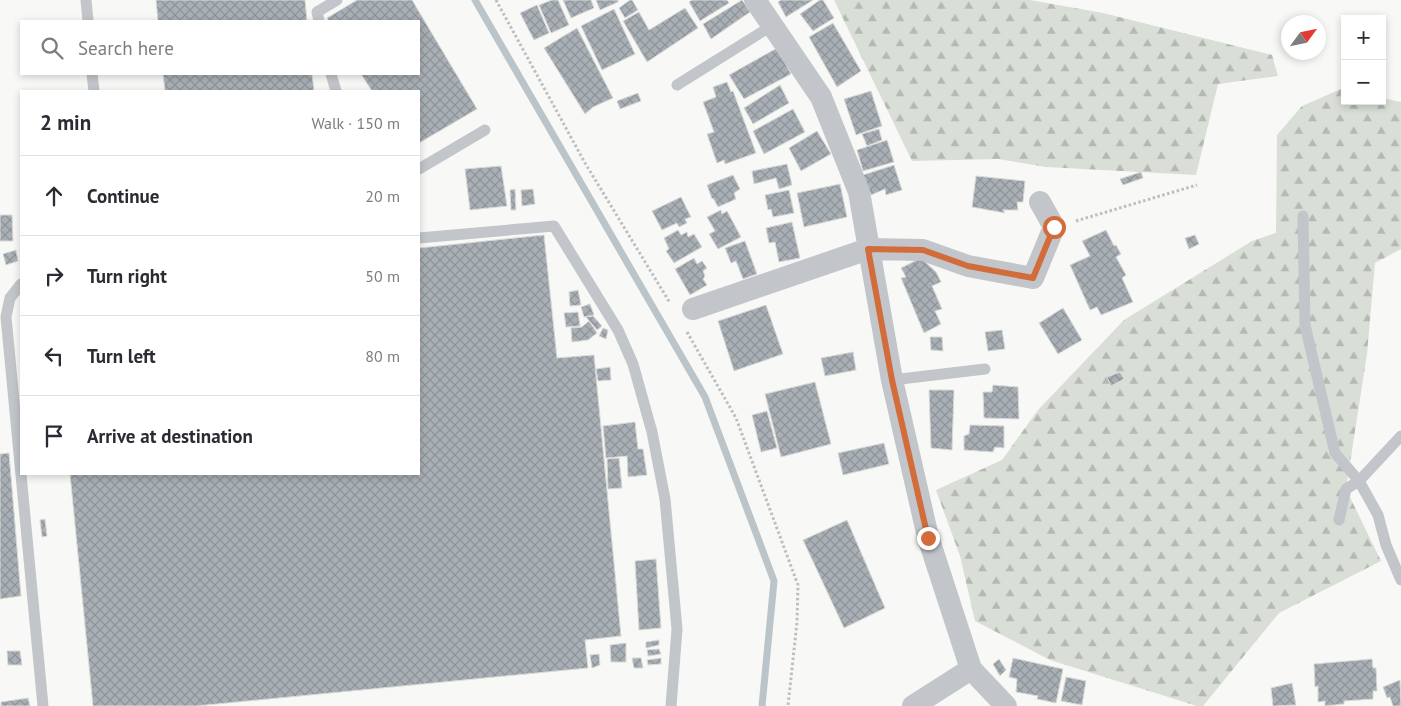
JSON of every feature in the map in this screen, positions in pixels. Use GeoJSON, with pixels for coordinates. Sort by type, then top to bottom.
{"type":"FeatureCollection","features":[{"type":"Feature","properties":{"kind":"street"},"geometry":{"type":"LineString","coordinates":[[755,0],[821,97],[859,192],[892,380],[928,538],[971,669],[1006,706]]}},
{"type":"Feature","properties":{"kind":"street"},"geometry":{"type":"LineString","coordinates":[[684,315],[868,249],[923,250],[968,266],[1033,278],[1054,227],[1040,202]]}},
{"type":"Feature","properties":{"kind":"street"},"geometry":{"type":"LineString","coordinates":[[913,706],[971,669]]}},
{"type":"Feature","properties":{"kind":"lane"},"geometry":{"type":"LineString","coordinates":[[86,0],[88,20]]}},
{"type":"Feature","properties":{"kind":"lane"},"geometry":{"type":"LineString","coordinates":[[319,20],[317,12],[337,0]]}},
{"type":"Feature","properties":{"kind":"lane"},"geometry":{"type":"LineString","coordinates":[[677,85],[773,25]]}},
{"type":"Feature","properties":{"kind":"lane"},"geometry":{"type":"LineString","coordinates":[[92,75],[94,90]]}},
{"type":"Feature","properties":{"kind":"lane"},"geometry":{"type":"LineString","coordinates":[[331,75],[336,90]]}},
{"type":"Feature","properties":{"kind":"lane"},"geometry":{"type":"LineString","coordinates":[[420,167],[485,130]]}},
{"type":"Feature","properties":{"kind":"lane"},"geometry":{"type":"LineString","coordinates":[[1303,216],[1304,325],[1334,453],[1358,481],[1378,515],[1386,545],[1398,564],[1401,580]]}},
{"type":"Feature","properties":{"kind":"lane"},"geometry":{"type":"LineString","coordinates":[[420,238],[554,226],[618,330],[633,364],[647,415],[665,499],[677,629],[672,706]]}},
{"type":"Feature","properties":{"kind":"lane"},"geometry":{"type":"LineString","coordinates":[[20,285],[10,298],[6,317],[20,464]]}},
{"type":"Feature","properties":{"kind":"lane"},"geometry":{"type":"LineString","coordinates":[[892,380],[985,369]]}},
{"type":"Feature","properties":{"kind":"lane"},"geometry":{"type":"LineString","coordinates":[[1339,520],[1346,489],[1358,481],[1401,436]]}},
{"type":"Feature","properties":{"kind":"lane"},"geometry":{"type":"LineString","coordinates":[[21,475],[43,706]]}},
{"type":"Feature","properties":{"kind":"path"},"geometry":{"type":"LineString","coordinates":[[496,0],[585,163],[684,315],[736,418],[798,585],[797,622],[788,706]]}},
{"type":"Feature","properties":{"kind":"path"},"geometry":{"type":"LineString","coordinates":[[1054,227],[1196,185]]}},
{"type":"Feature","properties":{"kind":"green space"},"geometry":{"type":"Polygon","coordinates":[[[834,0],[1030,0],[1103,13],[1272,55],[1278,76],[1218,84],[1196,175],[1046,167],[998,159],[912,161],[834,0]]]}},
{"type":"Feature","properties":{"kind":"green space"},"geometry":{"type":"Polygon","coordinates":[[[1341,89],[1341,105],[1386,105],[1386,99],[1401,102],[1401,249],[1375,263],[1367,354],[1346,489],[1381,561],[1279,613],[1203,706],[1197,706],[1050,660],[975,621],[960,556],[936,490],[1002,460],[1038,410],[1124,320],[1252,241],[1276,233],[1277,135],[1302,106],[1341,89]]]}},
{"type":"Feature","properties":{"kind":"building"},"geometry":{"type":"Polygon","coordinates":[[[156,0],[305,0],[307,20],[158,20],[156,0]]]}},
{"type":"Feature","properties":{"kind":"building"},"geometry":{"type":"Polygon","coordinates":[[[357,0],[412,0],[477,109],[420,142],[420,90],[371,90],[362,75],[420,75],[420,20],[328,20],[327,18],[357,0]]]}},
{"type":"Feature","properties":{"kind":"building"},"geometry":{"type":"Polygon","coordinates":[[[552,0],[558,0],[569,25],[551,33],[539,5],[552,0]]]}},
{"type":"Feature","properties":{"kind":"building"},"geometry":{"type":"Polygon","coordinates":[[[563,0],[591,0],[594,8],[571,18],[563,0]]]}},
{"type":"Feature","properties":{"kind":"building"},"geometry":{"type":"Polygon","coordinates":[[[596,0],[618,0],[618,2],[600,10],[596,0]]]}},
{"type":"Feature","properties":{"kind":"building"},"geometry":{"type":"Polygon","coordinates":[[[632,0],[638,10],[625,18],[619,8],[632,0]]]}},
{"type":"Feature","properties":{"kind":"building"},"geometry":{"type":"Polygon","coordinates":[[[692,0],[727,0],[729,3],[700,21],[689,2],[692,0]]]}},
{"type":"Feature","properties":{"kind":"building"},"geometry":{"type":"Polygon","coordinates":[[[742,0],[750,12],[711,39],[703,24],[742,0]]]}},
{"type":"Feature","properties":{"kind":"building"},"geometry":{"type":"Polygon","coordinates":[[[781,0],[813,0],[786,17],[778,2],[781,0]]]}},
{"type":"Feature","properties":{"kind":"building"},"geometry":{"type":"Polygon","coordinates":[[[820,0],[823,0],[834,18],[813,31],[800,14],[820,0]]]}},
{"type":"Feature","properties":{"kind":"building"},"geometry":{"type":"Polygon","coordinates":[[[537,5],[549,33],[534,40],[520,13],[537,5]]]}},
{"type":"Feature","properties":{"kind":"building"},"geometry":{"type":"Polygon","coordinates":[[[685,8],[698,28],[647,62],[623,21],[639,12],[649,30],[685,8]]]}},
{"type":"Feature","properties":{"kind":"building"},"geometry":{"type":"Polygon","coordinates":[[[614,9],[635,54],[602,70],[581,26],[614,9]]]}},
{"type":"Feature","properties":{"kind":"building"},"geometry":{"type":"Polygon","coordinates":[[[833,23],[861,71],[837,87],[809,37],[833,23]]]}},
{"type":"Feature","properties":{"kind":"building"},"geometry":{"type":"Polygon","coordinates":[[[577,28],[613,98],[593,107],[585,114],[544,48],[577,28]]]}},
{"type":"Feature","properties":{"kind":"building"},"geometry":{"type":"Polygon","coordinates":[[[777,48],[791,74],[744,99],[729,75],[777,48]]]}},
{"type":"Feature","properties":{"kind":"building"},"geometry":{"type":"Polygon","coordinates":[[[163,75],[312,75],[314,90],[165,90],[163,75]]]}},
{"type":"Feature","properties":{"kind":"building"},"geometry":{"type":"Polygon","coordinates":[[[727,82],[731,92],[733,91],[756,153],[725,164],[724,160],[717,163],[707,134],[714,132],[703,102],[716,97],[713,87],[727,82]]]}},
{"type":"Feature","properties":{"kind":"building"},"geometry":{"type":"Polygon","coordinates":[[[780,85],[789,103],[753,124],[744,108],[780,85]]]}},
{"type":"Feature","properties":{"kind":"building"},"geometry":{"type":"Polygon","coordinates":[[[871,91],[882,126],[856,135],[844,99],[871,91]]]}},
{"type":"Feature","properties":{"kind":"building"},"geometry":{"type":"Polygon","coordinates":[[[638,93],[641,101],[620,109],[617,101],[638,93]]]}},
{"type":"Feature","properties":{"kind":"building"},"geometry":{"type":"Polygon","coordinates":[[[793,109],[805,132],[764,154],[753,131],[793,109]]]}},
{"type":"Feature","properties":{"kind":"building"},"geometry":{"type":"Polygon","coordinates":[[[879,129],[882,140],[867,146],[862,134],[879,129]]]}},
{"type":"Feature","properties":{"kind":"building"},"geometry":{"type":"Polygon","coordinates":[[[817,131],[831,154],[801,171],[789,148],[817,131]]]}},
{"type":"Feature","properties":{"kind":"building"},"geometry":{"type":"Polygon","coordinates":[[[887,140],[894,162],[863,171],[857,150],[887,140]]]}},
{"type":"Feature","properties":{"kind":"building"},"geometry":{"type":"Polygon","coordinates":[[[787,164],[792,185],[779,189],[776,178],[754,184],[752,171],[787,164]]]}},
{"type":"Feature","properties":{"kind":"building"},"geometry":{"type":"Polygon","coordinates":[[[894,165],[902,190],[886,195],[885,189],[871,195],[863,175],[894,165]]]}},
{"type":"Feature","properties":{"kind":"building"},"geometry":{"type":"Polygon","coordinates":[[[501,166],[507,206],[470,210],[465,169],[501,166]]]}},
{"type":"Feature","properties":{"kind":"building"},"geometry":{"type":"Polygon","coordinates":[[[1141,172],[1143,178],[1123,185],[1120,179],[1141,172]]]}},
{"type":"Feature","properties":{"kind":"building"},"geometry":{"type":"Polygon","coordinates":[[[733,175],[740,189],[734,193],[736,199],[718,207],[712,199],[707,185],[733,175]]]}},
{"type":"Feature","properties":{"kind":"building"},"geometry":{"type":"Polygon","coordinates":[[[976,176],[1025,181],[1023,202],[1017,202],[1018,210],[1003,210],[1005,213],[972,207],[976,176]]]}},
{"type":"Feature","properties":{"kind":"building"},"geometry":{"type":"Polygon","coordinates":[[[840,184],[847,217],[804,227],[797,193],[840,184]]]}},
{"type":"Feature","properties":{"kind":"building"},"geometry":{"type":"Polygon","coordinates":[[[515,189],[516,210],[511,210],[510,190],[515,189]]]}},
{"type":"Feature","properties":{"kind":"building"},"geometry":{"type":"Polygon","coordinates":[[[533,189],[535,204],[522,206],[521,190],[533,189]]]}},
{"type":"Feature","properties":{"kind":"building"},"geometry":{"type":"Polygon","coordinates":[[[789,190],[794,213],[773,217],[771,209],[768,210],[765,195],[789,190]]]}},
{"type":"Feature","properties":{"kind":"building"},"geometry":{"type":"Polygon","coordinates":[[[681,197],[691,217],[685,219],[687,223],[679,227],[677,223],[662,230],[652,211],[681,197]]]}},
{"type":"Feature","properties":{"kind":"building"},"geometry":{"type":"Polygon","coordinates":[[[721,210],[722,214],[727,211],[741,237],[718,249],[709,234],[715,231],[707,217],[721,210]]]}},
{"type":"Feature","properties":{"kind":"building"},"geometry":{"type":"Polygon","coordinates":[[[0,215],[12,215],[13,241],[0,241],[0,215]]]}},
{"type":"Feature","properties":{"kind":"building"},"geometry":{"type":"Polygon","coordinates":[[[792,222],[800,258],[779,262],[775,242],[769,243],[766,228],[792,222]]]}},
{"type":"Feature","properties":{"kind":"building"},"geometry":{"type":"Polygon","coordinates":[[[678,230],[681,235],[687,232],[688,237],[694,234],[702,247],[674,263],[666,251],[669,249],[664,238],[678,230]]]}},
{"type":"Feature","properties":{"kind":"building"},"geometry":{"type":"Polygon","coordinates":[[[1106,230],[1114,246],[1116,245],[1121,254],[1116,257],[1126,275],[1122,278],[1133,302],[1101,315],[1097,307],[1090,310],[1070,265],[1090,256],[1082,241],[1106,230]]]}},
{"type":"Feature","properties":{"kind":"building"},"geometry":{"type":"Polygon","coordinates":[[[544,235],[557,358],[594,355],[621,636],[585,640],[588,668],[196,706],[93,706],[70,475],[420,475],[420,248],[544,235]]]}},
{"type":"Feature","properties":{"kind":"building"},"geometry":{"type":"Polygon","coordinates":[[[1195,235],[1199,244],[1189,249],[1185,238],[1195,235]]]}},
{"type":"Feature","properties":{"kind":"building"},"geometry":{"type":"Polygon","coordinates":[[[745,241],[757,274],[743,279],[736,261],[731,263],[725,248],[745,241]]]}},
{"type":"Feature","properties":{"kind":"building"},"geometry":{"type":"Polygon","coordinates":[[[16,250],[18,261],[6,265],[3,254],[16,250]]]}},
{"type":"Feature","properties":{"kind":"building"},"geometry":{"type":"Polygon","coordinates":[[[694,258],[697,264],[702,261],[707,268],[703,271],[705,276],[703,279],[707,285],[690,295],[675,269],[694,258]]]}},
{"type":"Feature","properties":{"kind":"building"},"geometry":{"type":"Polygon","coordinates":[[[921,258],[936,272],[941,282],[932,286],[942,309],[935,311],[941,324],[924,333],[901,278],[906,277],[901,268],[921,258]]]}},
{"type":"Feature","properties":{"kind":"building"},"geometry":{"type":"Polygon","coordinates":[[[578,290],[581,305],[570,306],[569,292],[578,290]]]}},
{"type":"Feature","properties":{"kind":"building"},"geometry":{"type":"Polygon","coordinates":[[[590,304],[594,315],[584,317],[581,307],[590,304]]]}},
{"type":"Feature","properties":{"kind":"building"},"geometry":{"type":"Polygon","coordinates":[[[766,305],[783,354],[734,371],[718,321],[766,305]]]}},
{"type":"Feature","properties":{"kind":"building"},"geometry":{"type":"Polygon","coordinates":[[[1063,308],[1082,340],[1058,354],[1039,323],[1063,308]]]}},
{"type":"Feature","properties":{"kind":"building"},"geometry":{"type":"Polygon","coordinates":[[[578,312],[580,326],[566,327],[564,313],[578,312]]]}},
{"type":"Feature","properties":{"kind":"building"},"geometry":{"type":"Polygon","coordinates":[[[593,316],[602,326],[597,330],[586,317],[593,316]]]}},
{"type":"Feature","properties":{"kind":"building"},"geometry":{"type":"Polygon","coordinates":[[[589,321],[597,333],[588,340],[572,342],[571,328],[582,327],[589,321]]]}},
{"type":"Feature","properties":{"kind":"building"},"geometry":{"type":"Polygon","coordinates":[[[603,328],[608,330],[606,339],[599,336],[603,328]]]}},
{"type":"Feature","properties":{"kind":"building"},"geometry":{"type":"Polygon","coordinates":[[[1002,330],[1005,349],[988,351],[985,332],[1002,330]]]}},
{"type":"Feature","properties":{"kind":"building"},"geometry":{"type":"Polygon","coordinates":[[[930,337],[942,337],[943,351],[931,350],[930,337]]]}},
{"type":"Feature","properties":{"kind":"building"},"geometry":{"type":"Polygon","coordinates":[[[853,352],[856,370],[825,376],[821,358],[853,352]]]}},
{"type":"Feature","properties":{"kind":"building"},"geometry":{"type":"Polygon","coordinates":[[[610,367],[611,380],[598,381],[596,369],[610,367]]]}},
{"type":"Feature","properties":{"kind":"building"},"geometry":{"type":"Polygon","coordinates":[[[1120,372],[1124,379],[1111,386],[1107,377],[1120,372]]]}},
{"type":"Feature","properties":{"kind":"building"},"geometry":{"type":"Polygon","coordinates":[[[815,382],[831,444],[781,457],[765,394],[815,382]]]}},
{"type":"Feature","properties":{"kind":"building"},"geometry":{"type":"Polygon","coordinates":[[[993,385],[1018,387],[1019,419],[984,418],[983,392],[992,392],[993,385]]]}},
{"type":"Feature","properties":{"kind":"building"},"geometry":{"type":"Polygon","coordinates":[[[929,390],[954,390],[952,450],[931,448],[929,390]]]}},
{"type":"Feature","properties":{"kind":"building"},"geometry":{"type":"Polygon","coordinates":[[[767,411],[777,448],[761,452],[752,415],[767,411]]]}},
{"type":"Feature","properties":{"kind":"building"},"geometry":{"type":"Polygon","coordinates":[[[635,422],[638,449],[643,449],[647,475],[628,477],[627,456],[606,458],[603,426],[635,422]]]}},
{"type":"Feature","properties":{"kind":"building"},"geometry":{"type":"Polygon","coordinates":[[[970,425],[1004,426],[1004,448],[995,447],[993,452],[964,450],[964,436],[969,434],[970,425]]]}},
{"type":"Feature","properties":{"kind":"building"},"geometry":{"type":"Polygon","coordinates":[[[884,443],[889,464],[843,475],[838,453],[884,443]]]}},
{"type":"Feature","properties":{"kind":"building"},"geometry":{"type":"Polygon","coordinates":[[[9,453],[21,596],[0,599],[0,454],[9,453]]]}},
{"type":"Feature","properties":{"kind":"building"},"geometry":{"type":"Polygon","coordinates":[[[619,458],[622,488],[608,489],[607,459],[619,458]]]}},
{"type":"Feature","properties":{"kind":"building"},"geometry":{"type":"Polygon","coordinates":[[[45,519],[47,536],[42,537],[40,520],[45,519]]]}},
{"type":"Feature","properties":{"kind":"building"},"geometry":{"type":"Polygon","coordinates":[[[847,520],[885,608],[844,628],[803,540],[847,520]]]}},
{"type":"Feature","properties":{"kind":"building"},"geometry":{"type":"Polygon","coordinates":[[[656,559],[661,628],[639,630],[635,561],[656,559]]]}},
{"type":"Feature","properties":{"kind":"building"},"geometry":{"type":"Polygon","coordinates":[[[659,640],[659,645],[646,648],[646,642],[659,640]]]}},
{"type":"Feature","properties":{"kind":"building"},"geometry":{"type":"Polygon","coordinates":[[[626,643],[626,662],[611,662],[610,645],[626,643]]]}},
{"type":"Feature","properties":{"kind":"building"},"geometry":{"type":"Polygon","coordinates":[[[659,649],[661,654],[648,656],[647,650],[659,649]]]}},
{"type":"Feature","properties":{"kind":"building"},"geometry":{"type":"Polygon","coordinates":[[[7,651],[20,651],[22,665],[8,665],[7,651]]]}},
{"type":"Feature","properties":{"kind":"building"},"geometry":{"type":"Polygon","coordinates":[[[599,654],[600,665],[592,668],[590,655],[599,654]]]}},
{"type":"Feature","properties":{"kind":"building"},"geometry":{"type":"Polygon","coordinates":[[[632,658],[641,658],[643,668],[634,668],[632,658]]]}},
{"type":"Feature","properties":{"kind":"building"},"geometry":{"type":"Polygon","coordinates":[[[661,658],[661,664],[648,665],[647,660],[661,658]]]}},
{"type":"Feature","properties":{"kind":"building"},"geometry":{"type":"Polygon","coordinates":[[[1013,658],[1063,669],[1056,703],[1037,699],[1038,696],[1016,692],[1017,679],[1009,677],[1013,658]]]}},
{"type":"Feature","properties":{"kind":"building"},"geometry":{"type":"Polygon","coordinates":[[[999,659],[1006,670],[1000,676],[993,664],[999,659]]]}},
{"type":"Feature","properties":{"kind":"building"},"geometry":{"type":"Polygon","coordinates":[[[1372,659],[1373,668],[1376,668],[1377,691],[1373,691],[1373,699],[1344,701],[1344,704],[1325,706],[1325,701],[1318,702],[1318,686],[1315,687],[1314,664],[1372,659]]]}},
{"type":"Feature","properties":{"kind":"building"},"geometry":{"type":"Polygon","coordinates":[[[1066,677],[1086,681],[1082,705],[1061,701],[1066,677]]]}},
{"type":"Feature","properties":{"kind":"building"},"geometry":{"type":"Polygon","coordinates":[[[1400,680],[1401,706],[1393,706],[1390,697],[1387,698],[1383,687],[1400,680]]]}},
{"type":"Feature","properties":{"kind":"building"},"geometry":{"type":"Polygon","coordinates":[[[1292,683],[1296,705],[1273,706],[1271,688],[1292,683]]]}},
{"type":"Feature","properties":{"kind":"building"},"geometry":{"type":"Polygon","coordinates":[[[28,698],[30,706],[1,706],[1,702],[28,698]]]}},
{"type":"Feature","properties":{"kind":"waterway"},"geometry":{"type":"LineString","coordinates":[[475,0],[705,397],[774,581],[762,706]]}},
{"type":"Feature","properties":{"kind":"route"},"geometry":{"type":"LineString","coordinates":[[928,538],[892,380],[868,249],[923,250],[968,266],[1033,278],[1054,227]]}}]}
